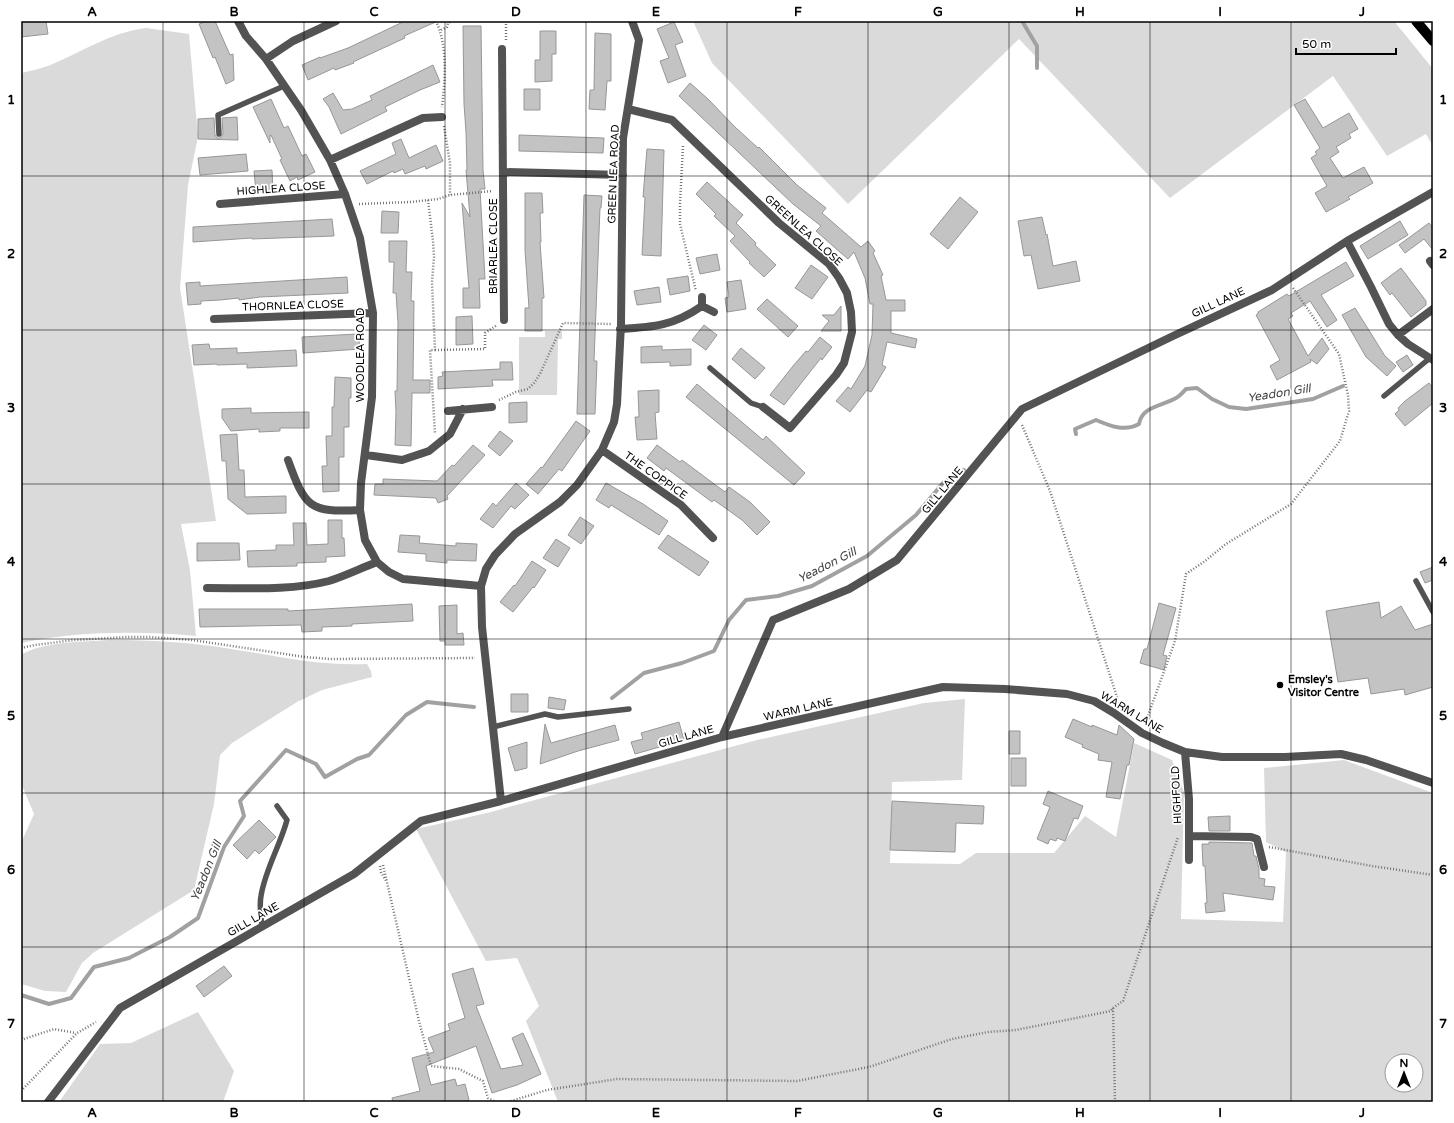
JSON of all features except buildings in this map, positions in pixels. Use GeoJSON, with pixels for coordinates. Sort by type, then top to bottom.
{"type":"FeatureCollection","features":[{"type":"Feature","properties":{"kind":"main road"},"geometry":{"type":"LineString","coordinates":[[1416,21],[1433,41]]}},
{"type":"Feature","properties":{"kind":"street","name":"WOODLEA ROAD"},"geometry":{"type":"LineString","coordinates":[[238,21],[246,36],[266,59],[301,110],[330,160],[345,194],[360,238],[373,313],[372,397],[366,455],[361,483],[360,510],[365,540],[377,562],[389,572],[403,579],[481,586]]}},
{"type":"Feature","properties":{"kind":"street"},"geometry":{"type":"LineString","coordinates":[[266,59],[293,41],[336,21]]}},
{"type":"Feature","properties":{"kind":"street","name":"GREEN LEA ROAD"},"geometry":{"type":"LineString","coordinates":[[485,655],[482,627],[481,586],[486,569],[495,555],[515,534],[560,502],[577,485],[602,450],[614,422],[617,404],[620,327],[623,138],[639,40],[632,21]]}},
{"type":"Feature","properties":{"kind":"street","name":"BRIARLEA CLOSE"},"geometry":{"type":"LineString","coordinates":[[502,49],[504,320]]}},
{"type":"Feature","properties":{"kind":"street","name":"GREENLEA CLOSE"},"geometry":{"type":"LineString","coordinates":[[628,108],[672,120],[779,223],[829,264],[840,278],[847,293],[851,312],[852,332],[844,363],[836,375],[790,428],[763,407]]}},
{"type":"Feature","properties":{"kind":"street"},"geometry":{"type":"LineString","coordinates":[[330,160],[423,118],[442,117]]}},
{"type":"Feature","properties":{"kind":"street"},"geometry":{"type":"LineString","coordinates":[[504,172],[623,175]]}},
{"type":"Feature","properties":{"kind":"street","name":"GILL LANE"},"geometry":{"type":"LineString","coordinates":[[48,1102],[120,1008],[354,874],[421,821],[501,801],[722,737],[773,620],[850,589],[898,560],[1022,409],[1272,290],[1347,241],[1433,192]]}},
{"type":"Feature","properties":{"kind":"street","name":"HIGHLEA CLOSE"},"geometry":{"type":"LineString","coordinates":[[220,204],[345,194]]}},
{"type":"Feature","properties":{"kind":"street"},"geometry":{"type":"LineString","coordinates":[[1347,241],[1389,324],[1398,335],[1432,359]]}},
{"type":"Feature","properties":{"kind":"street"},"geometry":{"type":"LineString","coordinates":[[702,297],[702,306]]}},
{"type":"Feature","properties":{"kind":"street"},"geometry":{"type":"LineString","coordinates":[[620,327],[643,328],[668,324],[687,316],[702,306]]}},
{"type":"Feature","properties":{"kind":"street"},"geometry":{"type":"LineString","coordinates":[[702,306],[714,312]]}},
{"type":"Feature","properties":{"kind":"street"},"geometry":{"type":"LineString","coordinates":[[1398,335],[1433,309]]}},
{"type":"Feature","properties":{"kind":"street","name":"THORNLEA CLOSE"},"geometry":{"type":"LineString","coordinates":[[214,319],[373,313]]}},
{"type":"Feature","properties":{"kind":"street"},"geometry":{"type":"LineString","coordinates":[[448,411],[492,408]]}},
{"type":"Feature","properties":{"kind":"street"},"geometry":{"type":"LineString","coordinates":[[366,455],[402,460],[429,451],[450,434],[463,410]]}},
{"type":"Feature","properties":{"kind":"street","name":"THE COPPICE"},"geometry":{"type":"LineString","coordinates":[[602,450],[681,505],[713,538]]}},
{"type":"Feature","properties":{"kind":"street"},"geometry":{"type":"LineString","coordinates":[[288,460],[297,485],[303,495],[312,504],[322,509],[332,511],[360,510]]}},
{"type":"Feature","properties":{"kind":"street"},"geometry":{"type":"LineString","coordinates":[[207,588],[273,588],[318,583],[377,562]]}},
{"type":"Feature","properties":{"kind":"street"},"geometry":{"type":"LineString","coordinates":[[485,655],[501,801]]}},
{"type":"Feature","properties":{"kind":"street","name":"WARM LANE"},"geometry":{"type":"LineString","coordinates":[[722,737],[943,687],[1005,689],[1067,694],[1094,701],[1142,733],[1163,744],[1185,752],[1222,757],[1341,754],[1366,760],[1433,783]]}},
{"type":"Feature","properties":{"kind":"street","name":"HIGHFOLD"},"geometry":{"type":"LineString","coordinates":[[1185,752],[1189,800],[1189,860]]}},
{"type":"Feature","properties":{"kind":"street","name":"HIGHFOLD"},"geometry":{"type":"LineString","coordinates":[[1189,836],[1251,837],[1257,839],[1259,845]]}},
{"type":"Feature","properties":{"kind":"street"},"geometry":{"type":"LineString","coordinates":[[1259,845],[1264,867]]}},
{"type":"Feature","properties":{"kind":"lane"},"geometry":{"type":"LineString","coordinates":[[219,134],[218,115],[284,86]]}},
{"type":"Feature","properties":{"kind":"lane"},"geometry":{"type":"LineString","coordinates":[[1384,396],[1432,359]]}},
{"type":"Feature","properties":{"kind":"lane"},"geometry":{"type":"LineString","coordinates":[[710,368],[752,403],[763,407]]}},
{"type":"Feature","properties":{"kind":"lane"},"geometry":{"type":"LineString","coordinates":[[1416,581],[1433,612]]}},
{"type":"Feature","properties":{"kind":"lane"},"geometry":{"type":"LineString","coordinates":[[493,727],[545,714],[558,717],[629,709]]}},
{"type":"Feature","properties":{"kind":"lane"},"geometry":{"type":"LineString","coordinates":[[262,927],[260,897],[265,879],[287,820],[277,806]]}},
{"type":"Feature","properties":{"kind":"path"},"geometry":{"type":"LineString","coordinates":[[441,30],[448,27],[448,23],[452,21]]}},
{"type":"Feature","properties":{"kind":"path"},"geometry":{"type":"LineString","coordinates":[[502,49],[506,42],[506,21]]}},
{"type":"Feature","properties":{"kind":"path"},"geometry":{"type":"LineString","coordinates":[[684,131],[680,224],[696,290],[702,297]]}},
{"type":"Feature","properties":{"kind":"path"},"geometry":{"type":"LineString","coordinates":[[348,205],[411,202],[450,195],[504,190]]}},
{"type":"Feature","properties":{"kind":"path"},"geometry":{"type":"LineString","coordinates":[[428,200],[434,241],[432,282],[434,350]]}},
{"type":"Feature","properties":{"kind":"path"},"geometry":{"type":"LineString","coordinates":[[1142,733],[1175,641],[1186,574],[1226,544],[1291,504],[1340,441],[1349,412],[1348,395],[1339,354],[1287,279]]}},
{"type":"Feature","properties":{"kind":"path"},"geometry":{"type":"LineString","coordinates":[[492,408],[498,400],[516,392],[528,389],[534,383],[540,374],[563,323],[620,327]]}},
{"type":"Feature","properties":{"kind":"path"},"geometry":{"type":"LineString","coordinates":[[436,446],[430,350],[485,349],[485,333]]}},
{"type":"Feature","properties":{"kind":"path"},"geometry":{"type":"LineString","coordinates":[[1017,415],[1053,499],[1117,697],[1114,713]]}},
{"type":"Feature","properties":{"kind":"path"},"geometry":{"type":"LineString","coordinates":[[21,648],[74,640],[142,637],[192,640],[305,657],[330,659],[485,655]]}},
{"type":"Feature","properties":{"kind":"path"},"geometry":{"type":"LineString","coordinates":[[508,1102],[547,1090],[617,1079],[797,1081],[869,1066],[952,1039],[988,1032],[1024,1028],[1111,1011],[1123,1000],[1177,837],[1189,836]]}},
{"type":"Feature","properties":{"kind":"path"},"geometry":{"type":"LineString","coordinates":[[1259,845],[1372,866],[1433,875]]}},
{"type":"Feature","properties":{"kind":"path"},"geometry":{"type":"LineString","coordinates":[[378,856],[384,867],[419,1021],[431,1066],[459,1069],[483,1081],[488,1102]]}},
{"type":"Feature","properties":{"kind":"path"},"geometry":{"type":"LineString","coordinates":[[1113,1008],[1115,1102]]}},
{"type":"Feature","properties":{"kind":"path"},"geometry":{"type":"LineString","coordinates":[[21,1040],[54,1029],[77,1033],[21,1091]]}},
{"type":"Feature","properties":{"kind":"path"},"geometry":{"type":"LineString","coordinates":[[488,1098],[496,1102]]}},
{"type":"Feature","properties":{"kind":"shaded area"},"geometry":{"type":"Polygon","coordinates":[[[693,21],[1394,21],[1433,69],[1433,146],[1426,134],[1387,156],[1333,76],[1170,198],[1019,39],[848,204],[712,63],[693,21]]]}},
{"type":"Feature","properties":{"kind":"shaded area"},"geometry":{"type":"Polygon","coordinates":[[[146,28],[189,34],[198,137],[188,185],[180,288],[216,521],[181,524],[190,570],[196,636],[153,633],[108,633],[64,636],[21,643],[21,73],[48,66],[108,38],[133,30],[146,28]]]}},
{"type":"Feature","properties":{"kind":"shaded area"},"geometry":{"type":"Polygon","coordinates":[[[545,331],[562,331],[562,339],[558,339],[557,395],[519,395],[519,337],[545,337],[545,331]]]}},
{"type":"Feature","properties":{"kind":"shaded area"},"geometry":{"type":"Polygon","coordinates":[[[109,640],[185,643],[315,662],[367,664],[371,671],[372,677],[322,690],[297,702],[232,743],[220,755],[214,804],[194,890],[93,953],[82,963],[66,992],[45,991],[21,984],[21,843],[34,814],[21,783],[21,655],[30,650],[52,645],[109,640]]]}},
{"type":"Feature","properties":{"kind":"shaded area"},"geometry":{"type":"Polygon","coordinates":[[[965,699],[962,780],[892,782],[890,863],[960,864],[976,853],[1054,853],[1085,816],[1116,837],[1134,743],[1172,760],[1184,792],[1181,919],[1283,922],[1286,852],[1266,842],[1264,768],[1344,760],[1433,793],[1433,1102],[558,1102],[526,1021],[539,1006],[517,958],[486,961],[416,829],[487,813],[757,740],[924,703],[965,699]]]}},
{"type":"Feature","properties":{"kind":"shaded area"},"geometry":{"type":"Polygon","coordinates":[[[198,1012],[234,1071],[223,1102],[59,1102],[100,1044],[131,1043],[198,1012]]]}},
{"type":"Feature","properties":{"kind":"waterway"},"geometry":{"type":"LineString","coordinates":[[1022,21],[1037,46],[1037,68]]}},
{"type":"Feature","properties":{"kind":"waterway","name":"Yeadon Gill"},"geometry":{"type":"LineString","coordinates":[[1076,434],[1075,429],[1096,420],[1123,428],[1128,428],[1139,424],[1144,413],[1154,407],[1171,401],[1186,389],[1197,388],[1212,399],[1229,407],[1246,409],[1313,399],[1343,386]]}},
{"type":"Feature","properties":{"kind":"waterway","name":"Yeadon Gill"},"geometry":{"type":"LineString","coordinates":[[612,698],[644,673],[682,663],[714,651],[729,620],[746,600],[778,596],[812,586],[867,556],[916,515],[943,483],[964,470]]}},
{"type":"Feature","properties":{"kind":"waterway","name":"Yeadon Gill"},"geometry":{"type":"LineString","coordinates":[[21,995],[49,1004],[71,998],[94,967],[129,958],[170,937],[198,918],[224,847],[244,816],[240,801],[286,750],[316,764],[325,777],[357,759],[369,755],[406,715],[427,702],[474,707]]}},
{"type":"Feature","properties":{"kind":"place","name":"Emsley's Visitor Centre"},"geometry":{"type":"Point","coordinates":[1280,685]}}]}
